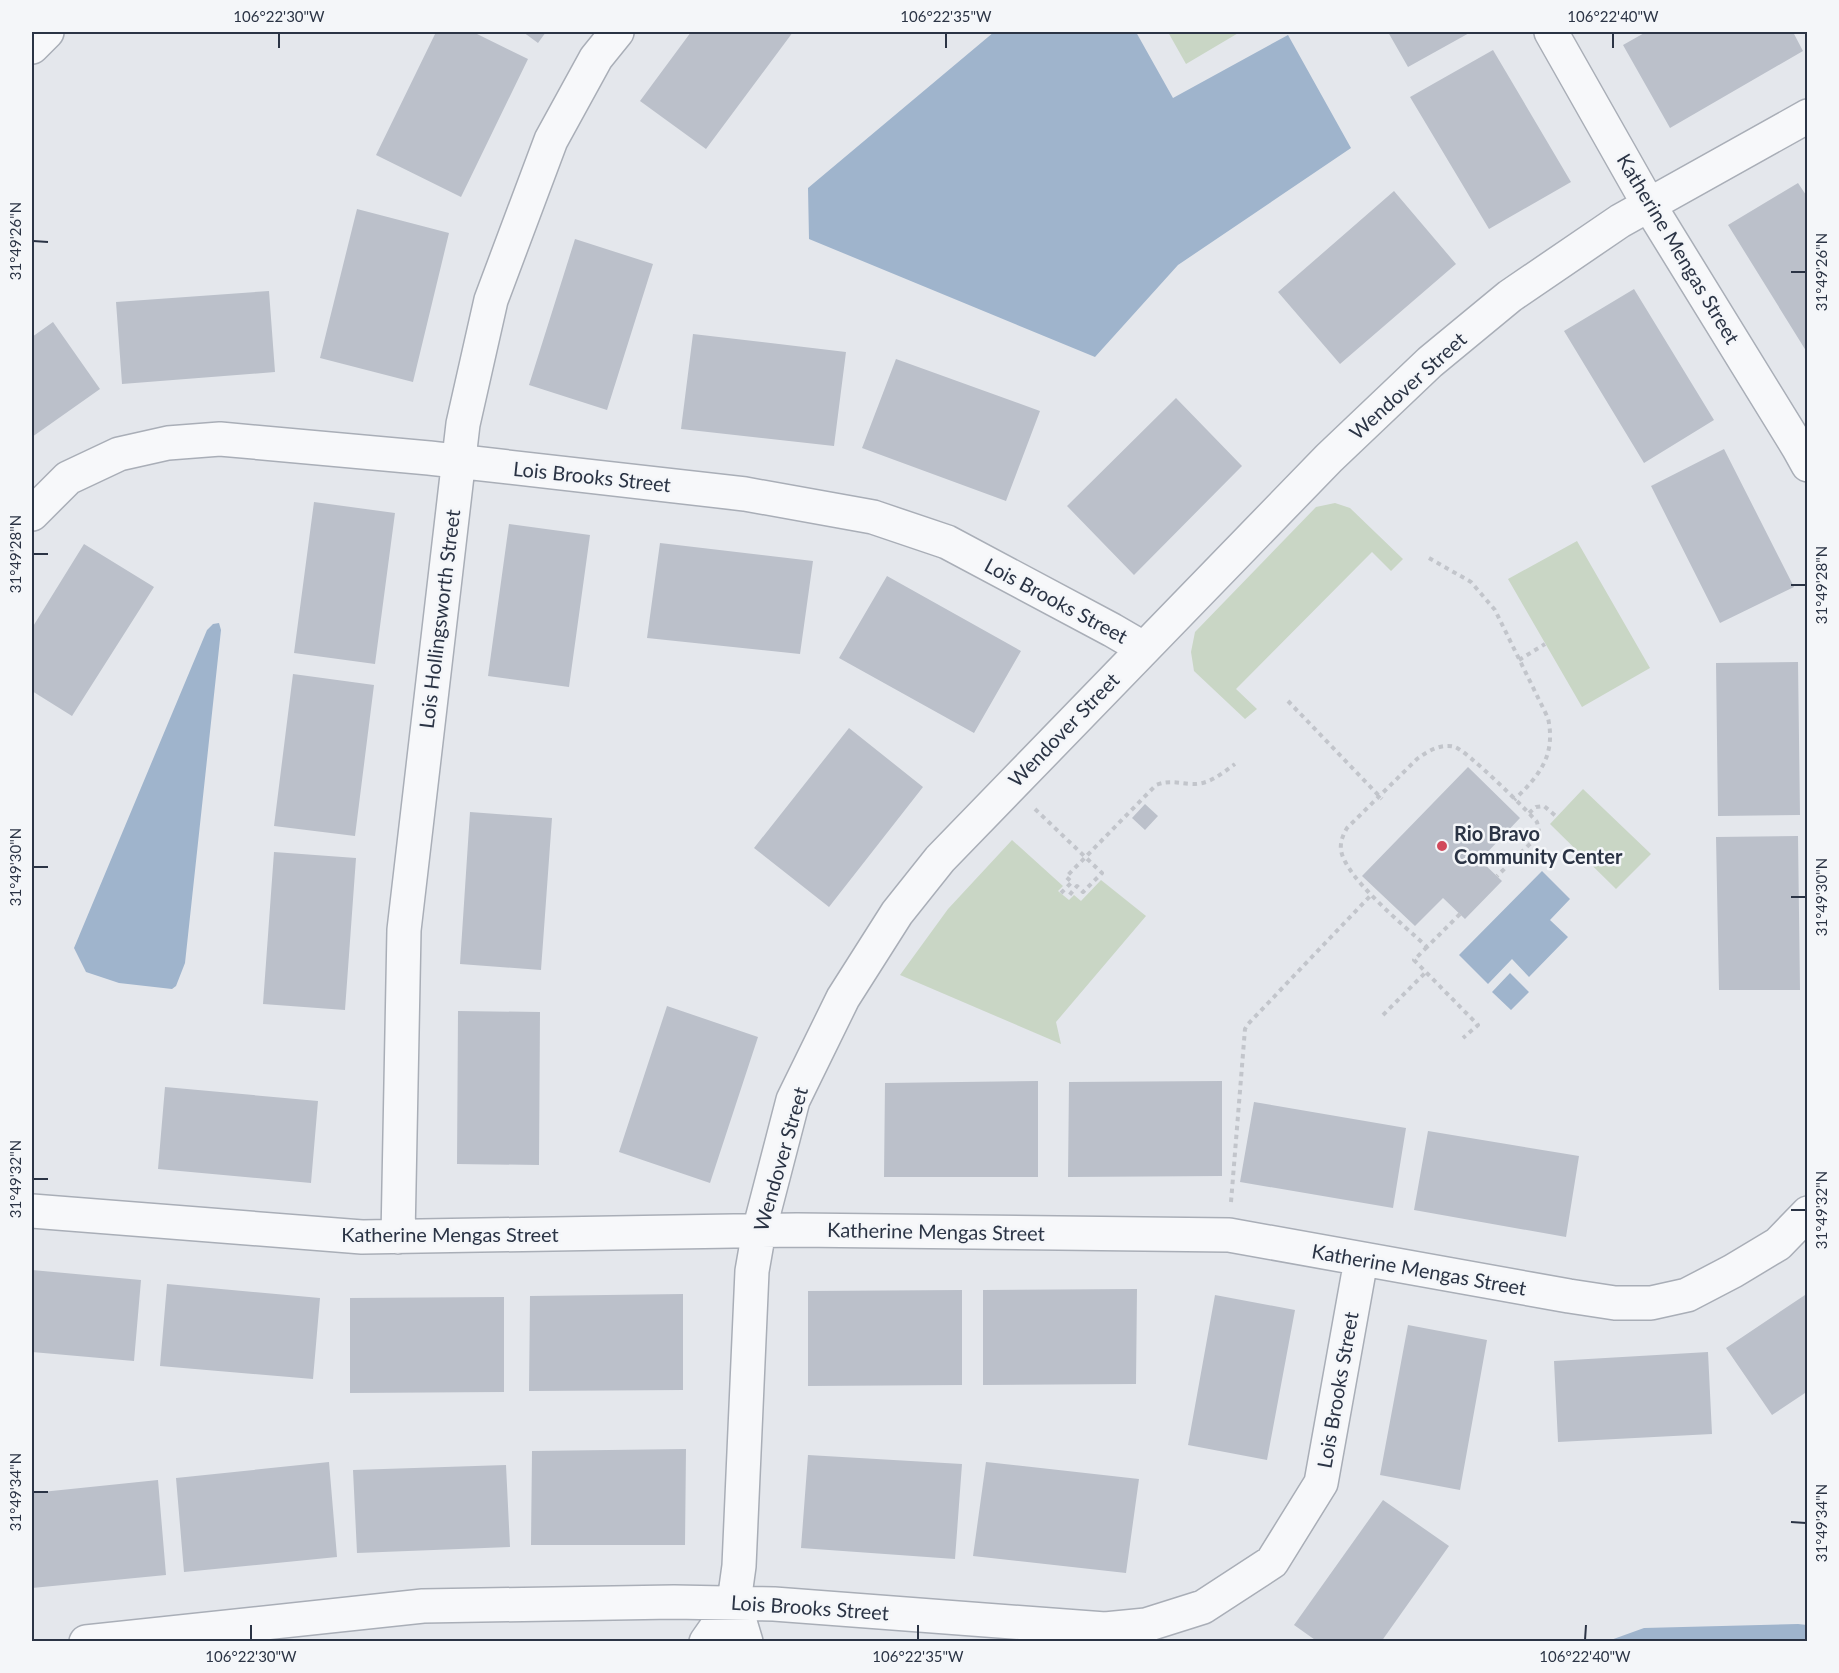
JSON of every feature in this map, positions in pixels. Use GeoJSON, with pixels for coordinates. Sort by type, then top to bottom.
{"type":"FeatureCollection","features":[{"type":"Feature","properties":{"kind":"street"},"geometry":{"type":"LineString","coordinates":[[32,47],[47,32]]}},
{"type":"Feature","properties":{"kind":"street","name":"Lois Hollingsworth Street"},"geometry":{"type":"LineString","coordinates":[[398,1238],[404,930],[463,424],[495,289],[551,140],[596,58],[616,32]]}},
{"type":"Feature","properties":{"kind":"street","name":"Katherine Mengas Street"},"geometry":{"type":"LineString","coordinates":[[1551,32],[1649,205],[1808,465]]}},
{"type":"Feature","properties":{"kind":"street","name":"Wendover Street"},"geometry":{"type":"LineString","coordinates":[[746,1641],[734,1602],[739,1566],[752,1271],[759,1231],[794,1100],[843,998],[897,913],[940,859],[1143,648],[1329,458],[1430,362],[1510,296],[1620,221],[1808,116]]}},
{"type":"Feature","properties":{"kind":"street","name":"Lois Brooks Street"},"geometry":{"type":"LineString","coordinates":[[32,514],[68,478],[119,454],[168,444],[220,439],[429,458],[745,494],[873,517],[947,542],[1143,648]]}},
{"type":"Feature","properties":{"kind":"street","name":"Katherine Mengas Street"},"geometry":{"type":"LineString","coordinates":[[32,1211],[362,1238],[759,1231],[1229,1235],[1615,1303],[1651,1303],[1687,1295],[1778,1244],[1808,1213]]}},
{"type":"Feature","properties":{"kind":"street","name":"Lois Brooks Street"},"geometry":{"type":"LineString","coordinates":[[86,1641],[423,1606],[734,1602],[1105,1629],[1146,1625],[1203,1607],[1272,1562],[1321,1483],[1361,1260]]}},
{"type":"Feature","properties":{"kind":"street","name":"Wendover Street"},"geometry":{"type":"LineString","coordinates":[[706,1641],[734,1602]]}},
{"type":"Feature","properties":{"kind":"path"},"geometry":{"type":"LineString","coordinates":[[1429,558],[1471,582],[1495,610],[1548,718],[1551,734],[1545,764],[1539,774],[1514,800]]}},
{"type":"Feature","properties":{"kind":"path"},"geometry":{"type":"LineString","coordinates":[[1519,660],[1545,644]]}},
{"type":"Feature","properties":{"kind":"path"},"geometry":{"type":"LineString","coordinates":[[1288,701],[1381,798]]}},
{"type":"Feature","properties":{"kind":"path"},"geometry":{"type":"LineString","coordinates":[[1427,947],[1353,876],[1343,857],[1341,842],[1347,828],[1381,798],[1417,759],[1435,748],[1445,746],[1464,751],[1537,822],[1539,831],[1536,838],[1497,876]]}},
{"type":"Feature","properties":{"kind":"path"},"geometry":{"type":"LineString","coordinates":[[1061,893],[1072,882],[1066,877],[1156,785],[1166,782],[1203,783],[1214,780],[1235,764]]}},
{"type":"Feature","properties":{"kind":"path"},"geometry":{"type":"LineString","coordinates":[[1010,786],[1102,873],[1083,892],[1077,886],[1066,898]]}},
{"type":"Feature","properties":{"kind":"path"},"geometry":{"type":"LineString","coordinates":[[1529,813],[1536,807],[1544,806],[1557,817]]}},
{"type":"Feature","properties":{"kind":"path"},"geometry":{"type":"LineString","coordinates":[[1229,1235],[1245,1029],[1372,894]]}},
{"type":"Feature","properties":{"kind":"path"},"geometry":{"type":"LineString","coordinates":[[1460,914],[1414,960],[1478,1024],[1463,1038]]}},
{"type":"Feature","properties":{"kind":"path"},"geometry":{"type":"LineString","coordinates":[[1383,1015],[1426,972]]}},
{"type":"Feature","properties":{"kind":"green space"},"geometry":{"type":"Polygon","coordinates":[[[1168,32],[1240,32],[1186,64],[1168,32]]]}},
{"type":"Feature","properties":{"kind":"green space"},"geometry":{"type":"Polygon","coordinates":[[[1335,503],[1350,508],[1403,559],[1391,571],[1372,552],[1236,689],[1257,709],[1245,719],[1194,671],[1191,652],[1195,632],[1316,507],[1335,503]]]}},
{"type":"Feature","properties":{"kind":"green space"},"geometry":{"type":"Polygon","coordinates":[[[1577,541],[1650,668],[1582,707],[1508,579],[1577,541]]]}},
{"type":"Feature","properties":{"kind":"green space"},"geometry":{"type":"Polygon","coordinates":[[[1583,789],[1651,854],[1616,889],[1550,824],[1583,789]]]}},
{"type":"Feature","properties":{"kind":"green space"},"geometry":{"type":"Polygon","coordinates":[[[1012,840],[1063,886],[1058,891],[1069,900],[1074,895],[1081,901],[1101,880],[1146,916],[1056,1022],[1061,1044],[900,975],[948,909],[1012,840]]]}},
{"type":"Feature","properties":{"kind":"water"},"geometry":{"type":"Polygon","coordinates":[[[994,32],[1136,32],[1173,98],[1288,35],[1351,148],[1178,265],[1095,357],[809,239],[808,188],[994,32]]]}},
{"type":"Feature","properties":{"kind":"water"},"geometry":{"type":"Polygon","coordinates":[[[219,623],[221,630],[185,963],[176,986],[172,989],[119,983],[86,972],[74,948],[207,630],[213,624],[219,623]]]}},
{"type":"Feature","properties":{"kind":"water"},"geometry":{"type":"Polygon","coordinates":[[[1542,871],[1570,899],[1550,920],[1568,937],[1529,977],[1512,959],[1488,984],[1459,955],[1542,871]]]}},
{"type":"Feature","properties":{"kind":"water"},"geometry":{"type":"Polygon","coordinates":[[[1510,973],[1529,992],[1511,1010],[1492,992],[1510,973]]]}},
{"type":"Feature","properties":{"kind":"water"},"geometry":{"type":"Polygon","coordinates":[[[1807,1625],[1807,1641],[1608,1641],[1644,1628],[1807,1625]]]}},
{"type":"Feature","properties":{"kind":"building"},"geometry":{"type":"Polygon","coordinates":[[[436,32],[473,32],[528,59],[461,197],[376,155],[436,32]]]}},
{"type":"Feature","properties":{"kind":"building"},"geometry":{"type":"Polygon","coordinates":[[[523,32],[546,32],[538,43],[523,32]]]}},
{"type":"Feature","properties":{"kind":"building"},"geometry":{"type":"Polygon","coordinates":[[[691,32],[793,32],[706,149],[640,101],[691,32]]]}},
{"type":"Feature","properties":{"kind":"building"},"geometry":{"type":"Polygon","coordinates":[[[1388,32],[1471,32],[1408,67],[1388,32]]]}},
{"type":"Feature","properties":{"kind":"building"},"geometry":{"type":"Polygon","coordinates":[[[1646,32],[1793,32],[1803,51],[1670,128],[1623,45],[1646,32]]]}},
{"type":"Feature","properties":{"kind":"building"},"geometry":{"type":"Polygon","coordinates":[[[1493,50],[1571,182],[1489,229],[1410,97],[1493,50]]]}},
{"type":"Feature","properties":{"kind":"building"},"geometry":{"type":"Polygon","coordinates":[[[1798,183],[1808,198],[1808,354],[1728,225],[1798,183]]]}},
{"type":"Feature","properties":{"kind":"building"},"geometry":{"type":"Polygon","coordinates":[[[1394,191],[1456,264],[1340,364],[1278,292],[1394,191]]]}},
{"type":"Feature","properties":{"kind":"building"},"geometry":{"type":"Polygon","coordinates":[[[357,209],[449,233],[413,382],[320,358],[357,209]]]}},
{"type":"Feature","properties":{"kind":"building"},"geometry":{"type":"Polygon","coordinates":[[[575,239],[653,264],[607,410],[529,385],[575,239]]]}},
{"type":"Feature","properties":{"kind":"building"},"geometry":{"type":"Polygon","coordinates":[[[1634,289],[1714,420],[1644,463],[1564,331],[1634,289]]]}},
{"type":"Feature","properties":{"kind":"building"},"geometry":{"type":"Polygon","coordinates":[[[269,291],[275,372],[122,384],[116,302],[269,291]]]}},
{"type":"Feature","properties":{"kind":"building"},"geometry":{"type":"Polygon","coordinates":[[[53,322],[100,389],[32,437],[32,337],[53,322]]]}},
{"type":"Feature","properties":{"kind":"building"},"geometry":{"type":"Polygon","coordinates":[[[693,334],[846,352],[834,446],[681,429],[693,334]]]}},
{"type":"Feature","properties":{"kind":"building"},"geometry":{"type":"Polygon","coordinates":[[[896,359],[1040,411],[1006,501],[862,448],[896,359]]]}},
{"type":"Feature","properties":{"kind":"building"},"geometry":{"type":"Polygon","coordinates":[[[1176,398],[1242,466],[1134,575],[1067,506],[1176,398]]]}},
{"type":"Feature","properties":{"kind":"building"},"geometry":{"type":"Polygon","coordinates":[[[1724,449],[1794,587],[1720,623],[1651,486],[1724,449]]]}},
{"type":"Feature","properties":{"kind":"building"},"geometry":{"type":"Polygon","coordinates":[[[314,502],[395,513],[375,664],[294,653],[314,502]]]}},
{"type":"Feature","properties":{"kind":"building"},"geometry":{"type":"Polygon","coordinates":[[[509,524],[590,535],[569,687],[488,676],[509,524]]]}},
{"type":"Feature","properties":{"kind":"building"},"geometry":{"type":"Polygon","coordinates":[[[660,543],[813,561],[800,654],[647,638],[660,543]]]}},
{"type":"Feature","properties":{"kind":"building"},"geometry":{"type":"Polygon","coordinates":[[[84,544],[154,587],[72,716],[32,691],[32,628],[84,544]]]}},
{"type":"Feature","properties":{"kind":"building"},"geometry":{"type":"Polygon","coordinates":[[[887,576],[1021,651],[974,733],[839,658],[887,576]]]}},
{"type":"Feature","properties":{"kind":"building"},"geometry":{"type":"Polygon","coordinates":[[[1798,662],[1800,815],[1718,816],[1716,663],[1798,662]]]}},
{"type":"Feature","properties":{"kind":"building"},"geometry":{"type":"Polygon","coordinates":[[[293,674],[374,685],[355,836],[274,826],[293,674]]]}},
{"type":"Feature","properties":{"kind":"building"},"geometry":{"type":"Polygon","coordinates":[[[849,728],[923,787],[829,907],[754,848],[849,728]]]}},
{"type":"Feature","properties":{"kind":"building","name":"Rio Bravo Community Center"},"geometry":{"type":"Polygon","coordinates":[[[1468,767],[1520,818],[1480,860],[1502,881],[1465,919],[1443,898],[1415,926],[1362,876],[1468,767]]]}},
{"type":"Feature","properties":{"kind":"building"},"geometry":{"type":"Polygon","coordinates":[[[1145,804],[1158,816],[1145,830],[1132,818],[1145,804]]]}},
{"type":"Feature","properties":{"kind":"building"},"geometry":{"type":"Polygon","coordinates":[[[470,812],[552,818],[541,970],[460,964],[470,812]]]}},
{"type":"Feature","properties":{"kind":"building"},"geometry":{"type":"Polygon","coordinates":[[[1798,836],[1800,990],[1719,990],[1716,837],[1798,836]]]}},
{"type":"Feature","properties":{"kind":"building"},"geometry":{"type":"Polygon","coordinates":[[[274,852],[356,858],[345,1010],[263,1004],[274,852]]]}},
{"type":"Feature","properties":{"kind":"building"},"geometry":{"type":"Polygon","coordinates":[[[667,1006],[758,1037],[710,1183],[619,1152],[667,1006]]]}},
{"type":"Feature","properties":{"kind":"building"},"geometry":{"type":"Polygon","coordinates":[[[458,1011],[540,1012],[539,1165],[457,1164],[458,1011]]]}},
{"type":"Feature","properties":{"kind":"building"},"geometry":{"type":"Polygon","coordinates":[[[1038,1081],[1038,1177],[884,1177],[885,1083],[1038,1081]]]}},
{"type":"Feature","properties":{"kind":"building"},"geometry":{"type":"Polygon","coordinates":[[[1222,1081],[1222,1176],[1068,1177],[1069,1082],[1222,1081]]]}},
{"type":"Feature","properties":{"kind":"building"},"geometry":{"type":"Polygon","coordinates":[[[165,1087],[318,1101],[311,1183],[158,1169],[165,1087]]]}},
{"type":"Feature","properties":{"kind":"building"},"geometry":{"type":"Polygon","coordinates":[[[1254,1102],[1406,1128],[1393,1208],[1240,1182],[1254,1102]]]}},
{"type":"Feature","properties":{"kind":"building"},"geometry":{"type":"Polygon","coordinates":[[[1428,1131],[1579,1156],[1566,1237],[1414,1210],[1428,1131]]]}},
{"type":"Feature","properties":{"kind":"building"},"geometry":{"type":"Polygon","coordinates":[[[32,1270],[141,1280],[134,1361],[32,1352],[32,1270]]]}},
{"type":"Feature","properties":{"kind":"building"},"geometry":{"type":"Polygon","coordinates":[[[167,1284],[320,1298],[313,1379],[160,1366],[167,1284]]]}},
{"type":"Feature","properties":{"kind":"building"},"geometry":{"type":"Polygon","coordinates":[[[1137,1289],[1136,1384],[983,1385],[983,1290],[1137,1289]]]}},
{"type":"Feature","properties":{"kind":"building"},"geometry":{"type":"Polygon","coordinates":[[[962,1290],[962,1385],[808,1386],[808,1291],[962,1290]]]}},
{"type":"Feature","properties":{"kind":"building"},"geometry":{"type":"Polygon","coordinates":[[[1808,1293],[1808,1391],[1772,1415],[1726,1348],[1808,1293]]]}},
{"type":"Feature","properties":{"kind":"building"},"geometry":{"type":"Polygon","coordinates":[[[683,1294],[683,1390],[529,1391],[530,1296],[683,1294]]]}},
{"type":"Feature","properties":{"kind":"building"},"geometry":{"type":"Polygon","coordinates":[[[1215,1295],[1295,1310],[1267,1460],[1188,1445],[1215,1295]]]}},
{"type":"Feature","properties":{"kind":"building"},"geometry":{"type":"Polygon","coordinates":[[[504,1297],[504,1392],[350,1393],[350,1298],[504,1297]]]}},
{"type":"Feature","properties":{"kind":"building"},"geometry":{"type":"Polygon","coordinates":[[[1408,1325],[1487,1340],[1460,1490],[1380,1475],[1408,1325]]]}},
{"type":"Feature","properties":{"kind":"building"},"geometry":{"type":"Polygon","coordinates":[[[1708,1352],[1712,1434],[1558,1442],[1554,1361],[1708,1352]]]}},
{"type":"Feature","properties":{"kind":"building"},"geometry":{"type":"Polygon","coordinates":[[[686,1449],[685,1545],[531,1545],[532,1451],[686,1449]]]}},
{"type":"Feature","properties":{"kind":"building"},"geometry":{"type":"Polygon","coordinates":[[[808,1455],[962,1464],[955,1559],[801,1548],[808,1455]]]}},
{"type":"Feature","properties":{"kind":"building"},"geometry":{"type":"Polygon","coordinates":[[[329,1462],[337,1557],[184,1572],[176,1478],[329,1462]]]}},
{"type":"Feature","properties":{"kind":"building"},"geometry":{"type":"Polygon","coordinates":[[[986,1462],[1139,1479],[1126,1573],[973,1556],[986,1462]]]}},
{"type":"Feature","properties":{"kind":"building"},"geometry":{"type":"Polygon","coordinates":[[[506,1465],[510,1547],[357,1553],[353,1470],[506,1465]]]}},
{"type":"Feature","properties":{"kind":"building"},"geometry":{"type":"Polygon","coordinates":[[[158,1480],[166,1575],[32,1588],[32,1493],[158,1480]]]}},
{"type":"Feature","properties":{"kind":"building"},"geometry":{"type":"Polygon","coordinates":[[[1383,1500],[1449,1546],[1381,1642],[1318,1642],[1294,1625],[1383,1500]]]}},
{"type":"Feature","properties":{"kind":"place","name":"Rio Bravo Community Center"},"geometry":{"type":"Point","coordinates":[1442,846]}}]}
